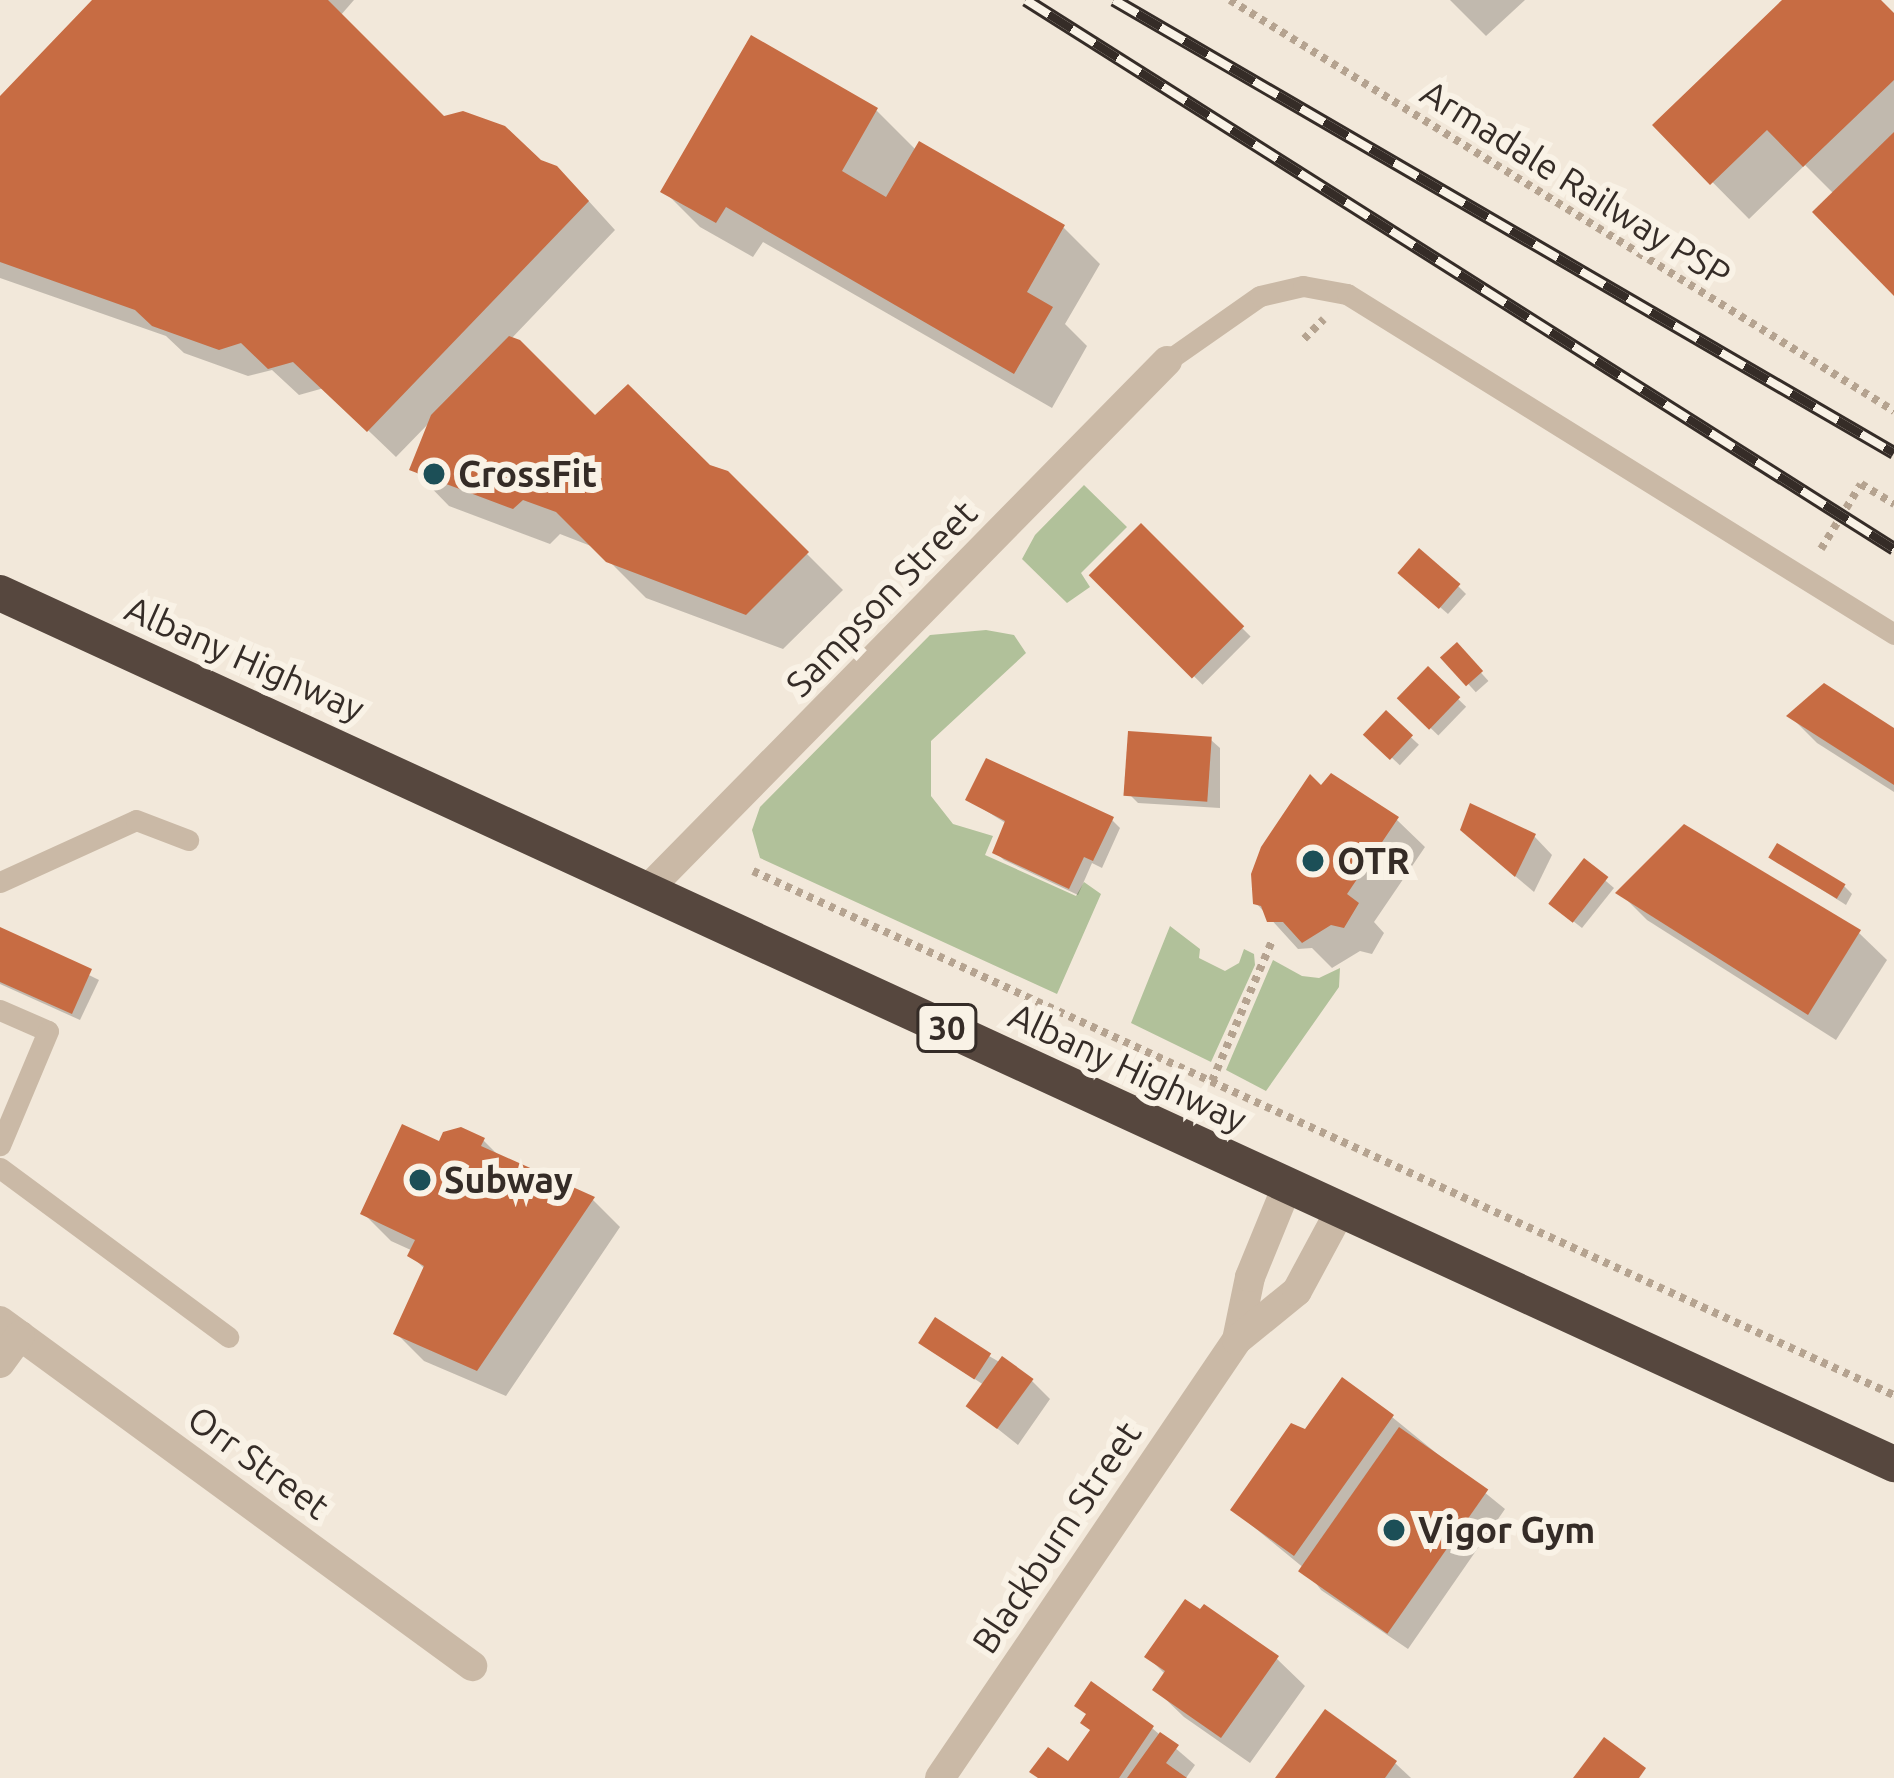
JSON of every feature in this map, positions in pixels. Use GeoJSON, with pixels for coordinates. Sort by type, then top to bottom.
{"type":"FeatureCollection","features":[{"type":"Feature","properties":{"kind":"highway","name":"Albany Highway"},"geometry":{"type":"LineString","coordinates":[[0,593],[649,888],[1286,1189],[1894,1464]]}},
{"type":"Feature","properties":{"kind":"street","name":"Sampson Street"},"geometry":{"type":"LineString","coordinates":[[649,888],[1167,362]]}},
{"type":"Feature","properties":{"kind":"street","name":"Blackburn Street"},"geometry":{"type":"LineString","coordinates":[[1238,1340],[1250,1277],[1286,1189]]}},
{"type":"Feature","properties":{"kind":"street","name":"Blackburn Street"},"geometry":{"type":"LineString","coordinates":[[940,1778],[1238,1340],[1297,1291],[1339,1213]]}},
{"type":"Feature","properties":{"kind":"street"},"geometry":{"type":"LineString","coordinates":[[0,1364],[10,1328]]}},
{"type":"Feature","properties":{"kind":"street","name":"Orr Street"},"geometry":{"type":"LineString","coordinates":[[10,1328],[472,1666]]}},
{"type":"Feature","properties":{"kind":"lane"},"geometry":{"type":"LineString","coordinates":[[1167,362],[1259,296],[1303,286],[1347,294],[1894,634]]}},
{"type":"Feature","properties":{"kind":"lane"},"geometry":{"type":"LineString","coordinates":[[0,882],[136,820],[188,841]]}},
{"type":"Feature","properties":{"kind":"lane"},"geometry":{"type":"LineString","coordinates":[[0,1010],[48,1031],[0,1144]]}},
{"type":"Feature","properties":{"kind":"lane"},"geometry":{"type":"LineString","coordinates":[[0,1168],[228,1337]]}},
{"type":"Feature","properties":{"kind":"path","name":"Armadale Railway PSP"},"geometry":{"type":"LineString","coordinates":[[1230,0],[1894,411]]}},
{"type":"Feature","properties":{"kind":"path"},"geometry":{"type":"LineString","coordinates":[[1821,549],[1861,484],[1894,504]]}},
{"type":"Feature","properties":{"kind":"path"},"geometry":{"type":"LineString","coordinates":[[754,871],[1894,1395]]}},
{"type":"Feature","properties":{"kind":"path"},"geometry":{"type":"LineString","coordinates":[[1212,1081],[1272,941]]}},
{"type":"Feature","properties":{"kind":"green space"},"geometry":{"type":"Polygon","coordinates":[[[1084,485],[1127,527],[1081,573],[1090,587],[1067,603],[1022,559],[1035,535],[1084,485]]]}},
{"type":"Feature","properties":{"kind":"green space"},"geometry":{"type":"Polygon","coordinates":[[[986,630],[1014,635],[1026,653],[931,741],[931,796],[953,824],[993,836],[985,855],[1076,896],[1084,882],[1101,894],[1057,994],[760,858],[752,830],[760,807],[930,635],[986,630]]]}},
{"type":"Feature","properties":{"kind":"green space"},"geometry":{"type":"Polygon","coordinates":[[[1170,926],[1200,949],[1199,958],[1225,971],[1239,963],[1244,949],[1254,954],[1255,965],[1211,1062],[1131,1023],[1170,926]]]}},
{"type":"Feature","properties":{"kind":"green space"},"geometry":{"type":"Polygon","coordinates":[[[1273,960],[1302,976],[1319,978],[1340,968],[1339,987],[1266,1091],[1226,1070],[1273,960]]]}},
{"type":"Feature","properties":{"kind":"building"},"geometry":{"type":"Polygon","coordinates":[[[92,0],[328,0],[444,116],[463,111],[505,126],[541,160],[557,166],[589,201],[367,432],[293,362],[268,369],[241,343],[219,350],[152,326],[135,310],[0,262],[0,96],[92,0]]]}},
{"type":"Feature","properties":{"kind":"building"},"geometry":{"type":"Polygon","coordinates":[[[1782,0],[1881,0],[1894,13],[1894,80],[1803,167],[1767,130],[1710,185],[1652,125],[1782,0]]]}},
{"type":"Feature","properties":{"kind":"building"},"geometry":{"type":"Polygon","coordinates":[[[751,35],[878,108],[842,171],[886,197],[919,141],[1065,225],[1027,292],[1053,307],[1014,374],[726,207],[716,223],[660,192],[751,35]]]}},
{"type":"Feature","properties":{"kind":"building"},"geometry":{"type":"Polygon","coordinates":[[[1894,132],[1894,296],[1812,212],[1894,132]]]}},
{"type":"Feature","properties":{"kind":"building"},"geometry":{"type":"Polygon","coordinates":[[[509,336],[520,340],[595,415],[628,384],[710,465],[728,471],[809,552],[746,615],[606,562],[556,512],[523,500],[513,509],[409,470],[431,415],[509,336]]]}},
{"type":"Feature","properties":{"kind":"building"},"geometry":{"type":"Polygon","coordinates":[[[1141,523],[1244,626],[1192,679],[1089,575],[1141,523]]]}},
{"type":"Feature","properties":{"kind":"building"},"geometry":{"type":"Polygon","coordinates":[[[1419,548],[1461,584],[1439,609],[1397,573],[1419,548]]]}},
{"type":"Feature","properties":{"kind":"building"},"geometry":{"type":"Polygon","coordinates":[[[1457,642],[1483,671],[1466,686],[1440,657],[1457,642]]]}},
{"type":"Feature","properties":{"kind":"building"},"geometry":{"type":"Polygon","coordinates":[[[1428,666],[1460,697],[1429,730],[1397,698],[1428,666]]]}},
{"type":"Feature","properties":{"kind":"building"},"geometry":{"type":"Polygon","coordinates":[[[1824,683],[1894,728],[1894,785],[1786,716],[1824,683]]]}},
{"type":"Feature","properties":{"kind":"building"},"geometry":{"type":"Polygon","coordinates":[[[1386,710],[1413,735],[1390,760],[1363,735],[1386,710]]]}},
{"type":"Feature","properties":{"kind":"building"},"geometry":{"type":"Polygon","coordinates":[[[1128,731],[1212,737],[1207,802],[1123,796],[1128,731]]]}},
{"type":"Feature","properties":{"kind":"building"},"geometry":{"type":"Polygon","coordinates":[[[986,758],[1114,817],[1093,861],[1084,857],[1069,889],[992,853],[1005,821],[965,800],[986,758]]]}},
{"type":"Feature","properties":{"kind":"building","name":"OTR"},"geometry":{"type":"Polygon","coordinates":[[[1331,773],[1399,817],[1347,894],[1359,903],[1344,928],[1331,925],[1302,943],[1283,922],[1267,922],[1261,906],[1253,904],[1251,874],[1261,847],[1310,774],[1321,785],[1331,773]]]}},
{"type":"Feature","properties":{"kind":"building"},"geometry":{"type":"Polygon","coordinates":[[[1470,803],[1536,834],[1515,877],[1460,830],[1470,803]]]}},
{"type":"Feature","properties":{"kind":"building"},"geometry":{"type":"Polygon","coordinates":[[[1684,824],[1861,930],[1808,1015],[1615,893],[1684,824]]]}},
{"type":"Feature","properties":{"kind":"building"},"geometry":{"type":"Polygon","coordinates":[[[1777,843],[1846,884],[1837,899],[1768,858],[1777,843]]]}},
{"type":"Feature","properties":{"kind":"building"},"geometry":{"type":"Polygon","coordinates":[[[1584,858],[1608,877],[1573,923],[1548,904],[1584,858]]]}},
{"type":"Feature","properties":{"kind":"building"},"geometry":{"type":"Polygon","coordinates":[[[0,927],[92,969],[72,1014],[0,982],[0,927]]]}},
{"type":"Feature","properties":{"kind":"building"},"geometry":{"type":"Polygon","coordinates":[[[402,1124],[439,1141],[443,1132],[461,1127],[485,1138],[481,1146],[595,1197],[477,1371],[393,1334],[424,1266],[407,1256],[415,1240],[360,1214],[402,1124]]]}},
{"type":"Feature","properties":{"kind":"building"},"geometry":{"type":"Polygon","coordinates":[[[935,1317],[991,1353],[974,1379],[918,1343],[935,1317]]]}},
{"type":"Feature","properties":{"kind":"building"},"geometry":{"type":"Polygon","coordinates":[[[1002,1356],[1034,1379],[997,1429],[966,1406],[1002,1356]]]}},
{"type":"Feature","properties":{"kind":"building"},"geometry":{"type":"Polygon","coordinates":[[[1342,1377],[1394,1415],[1294,1556],[1230,1510],[1291,1423],[1305,1429],[1342,1377]]]}},
{"type":"Feature","properties":{"kind":"building","name":"Vigor Gym"},"geometry":{"type":"Polygon","coordinates":[[[1399,1427],[1488,1490],[1387,1634],[1298,1571],[1399,1427]]]}},
{"type":"Feature","properties":{"kind":"building"},"geometry":{"type":"Polygon","coordinates":[[[1185,1599],[1200,1609],[1204,1604],[1279,1656],[1221,1738],[1152,1690],[1165,1671],[1144,1657],[1185,1599]]]}},
{"type":"Feature","properties":{"kind":"building"},"geometry":{"type":"Polygon","coordinates":[[[1091,1681],[1154,1726],[1119,1778],[1038,1778],[1029,1772],[1048,1747],[1068,1761],[1090,1730],[1080,1723],[1086,1714],[1074,1706],[1091,1681]]]}},
{"type":"Feature","properties":{"kind":"building"},"geometry":{"type":"Polygon","coordinates":[[[1325,1709],[1397,1761],[1385,1778],[1275,1778],[1325,1709]]]}},
{"type":"Feature","properties":{"kind":"building"},"geometry":{"type":"Polygon","coordinates":[[[1160,1732],[1179,1745],[1166,1763],[1187,1778],[1127,1778],[1160,1732]]]}},
{"type":"Feature","properties":{"kind":"building"},"geometry":{"type":"Polygon","coordinates":[[[1604,1737],[1646,1768],[1639,1778],[1573,1778],[1604,1737]]]}},
{"type":"Feature","properties":{"kind":"railway"},"geometry":{"type":"LineString","coordinates":[[1026,0],[1894,549]]}},
{"type":"Feature","properties":{"kind":"railway"},"geometry":{"type":"LineString","coordinates":[[1114,0],[1894,453]]}},
{"type":"Feature","properties":{"kind":"place","name":"CrossFit"},"geometry":{"type":"Point","coordinates":[434,474]}},
{"type":"Feature","properties":{"kind":"place","name":"OTR"},"geometry":{"type":"Point","coordinates":[1313,861]}},
{"type":"Feature","properties":{"kind":"place","name":"Subway"},"geometry":{"type":"Point","coordinates":[420,1180]}},
{"type":"Feature","properties":{"kind":"place","name":"Vigor Gym"},"geometry":{"type":"Point","coordinates":[1394,1530]}}]}
